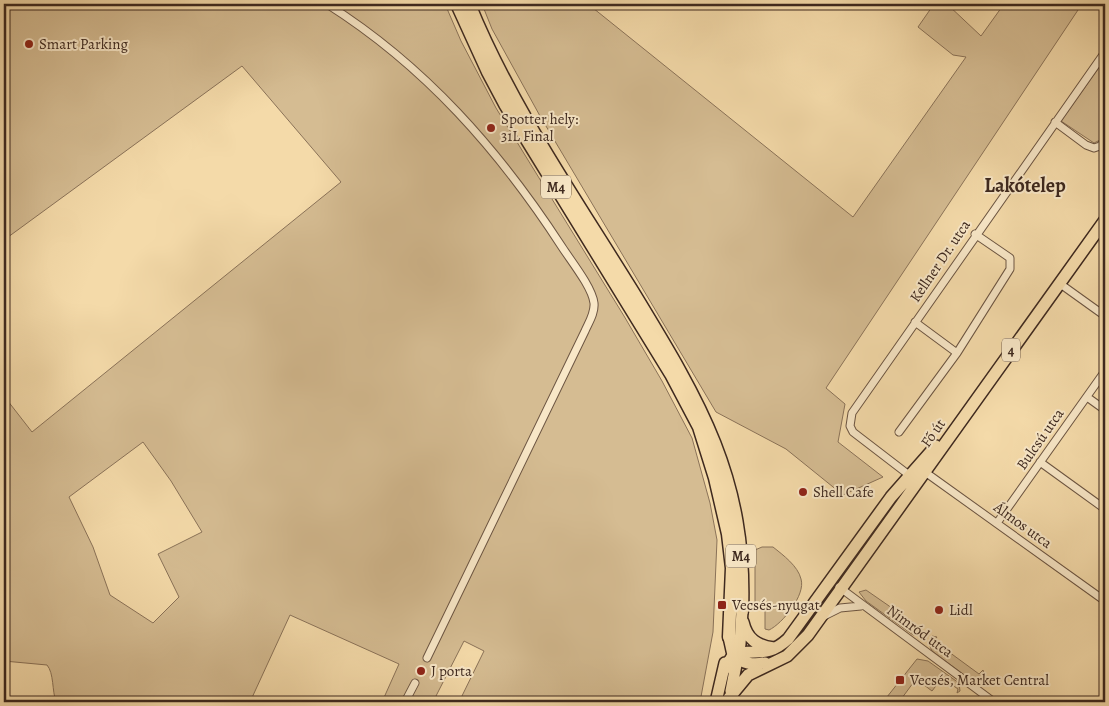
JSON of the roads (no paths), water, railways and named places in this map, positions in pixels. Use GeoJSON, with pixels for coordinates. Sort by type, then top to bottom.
{"type":"FeatureCollection","features":[{"type":"Feature","properties":{"kind":"highway","name":"M4"},"geometry":{"type":"LineString","coordinates":[[457,4],[484,64],[505,104],[663,360],[699,428],[716,478],[728,534],[732,568],[729,637]]}},
{"type":"Feature","properties":{"kind":"highway","name":"M4"},"geometry":{"type":"LineString","coordinates":[[469,4],[502,74],[536,136],[679,369],[708,425],[734,502],[741,550],[742,611]]}},
{"type":"Feature","properties":{"kind":"main road","name":"Fő út"},"geometry":{"type":"LineString","coordinates":[[782,659],[796,647],[819,619],[1105,220]]}},
{"type":"Feature","properties":{"kind":"main road","name":"4"},"geometry":{"type":"LineString","coordinates":[[736,655],[763,653],[775,648],[795,631],[909,475],[968,410]]}},
{"type":"Feature","properties":{"kind":"main road"},"geometry":{"type":"LineString","coordinates":[[906,499],[909,475]]}},
{"type":"Feature","properties":{"kind":"main road"},"geometry":{"type":"LineString","coordinates":[[742,611],[746,633],[752,641],[759,645],[775,648]]}},
{"type":"Feature","properties":{"kind":"main road"},"geometry":{"type":"LineString","coordinates":[[728,700],[742,611]]}},
{"type":"Feature","properties":{"kind":"main road"},"geometry":{"type":"LineString","coordinates":[[729,637],[736,655],[753,665],[782,659]]}},
{"type":"Feature","properties":{"kind":"main road"},"geometry":{"type":"LineString","coordinates":[[716,702],[724,670],[729,637]]}},
{"type":"Feature","properties":{"kind":"main road"},"geometry":{"type":"LineString","coordinates":[[724,670],[736,655]]}},
{"type":"Feature","properties":{"kind":"main road","name":"4"},"geometry":{"type":"LineString","coordinates":[[728,700],[748,675],[782,659]]}},
{"type":"Feature","properties":{"kind":"street"},"geometry":{"type":"LineString","coordinates":[[327,4],[373,35],[414,68],[465,119],[508,168],[584,281],[594,301],[594,309],[585,331],[427,658]]}},
{"type":"Feature","properties":{"kind":"street","name":"Kellner Dr. utca"},"geometry":{"type":"LineString","coordinates":[[909,475],[858,438],[853,432],[850,420],[852,413],[975,234],[1105,52]]}},
{"type":"Feature","properties":{"kind":"street"},"geometry":{"type":"LineString","coordinates":[[1055,122],[1090,147],[1100,146],[1105,141]]}},
{"type":"Feature","properties":{"kind":"street"},"geometry":{"type":"LineString","coordinates":[[899,432],[957,353],[1010,269],[1012,263],[1010,258],[975,234]]}},
{"type":"Feature","properties":{"kind":"street"},"geometry":{"type":"LineString","coordinates":[[1059,284],[1105,316]]}},
{"type":"Feature","properties":{"kind":"street"},"geometry":{"type":"LineString","coordinates":[[915,322],[957,353]]}},
{"type":"Feature","properties":{"kind":"street","name":"Bulcsú utca"},"geometry":{"type":"LineString","coordinates":[[997,523],[1105,371]]}},
{"type":"Feature","properties":{"kind":"street"},"geometry":{"type":"LineString","coordinates":[[1087,397],[1105,410]]}},
{"type":"Feature","properties":{"kind":"street"},"geometry":{"type":"LineString","coordinates":[[1040,462],[1105,509]]}},
{"type":"Feature","properties":{"kind":"street","name":"Álmos utca"},"geometry":{"type":"LineString","coordinates":[[925,472],[1105,601]]}},
{"type":"Feature","properties":{"kind":"street","name":"Nimród utca"},"geometry":{"type":"LineString","coordinates":[[832,580],[862,606],[994,702]]}},
{"type":"Feature","properties":{"kind":"street"},"geometry":{"type":"LineString","coordinates":[[819,619],[840,608],[862,606]]}},
{"type":"Feature","properties":{"kind":"street"},"geometry":{"type":"LineString","coordinates":[[406,702],[415,683]]}},
{"type":"Feature","properties":{"kind":"tunnel"},"geometry":{"type":"LineString","coordinates":[[415,683],[427,658]]}},
{"type":"Feature","properties":{"kind":"place","name":"Smart Parking"},"geometry":{"type":"Point","coordinates":[29,44]}},
{"type":"Feature","properties":{"kind":"place","name":"Spotter hely: 31L Final"},"geometry":{"type":"Point","coordinates":[491,128]}},
{"type":"Feature","properties":{"kind":"place","name":"Shell Cafe"},"geometry":{"type":"Point","coordinates":[803,492]}},
{"type":"Feature","properties":{"kind":"place","name":"Vecsés-nyugat"},"geometry":{"type":"Point","coordinates":[722,605]}},
{"type":"Feature","properties":{"kind":"place","name":"Lidl"},"geometry":{"type":"Point","coordinates":[939,610]}},
{"type":"Feature","properties":{"kind":"place","name":"J porta"},"geometry":{"type":"Point","coordinates":[421,671]}},
{"type":"Feature","properties":{"kind":"place","name":"Vecsés, Market Central"},"geometry":{"type":"Point","coordinates":[900,680]}},
{"type":"Feature","properties":{"kind":"district","name":"Lakótelep"},"geometry":{"type":"Point","coordinates":[1025,185]}}]}
